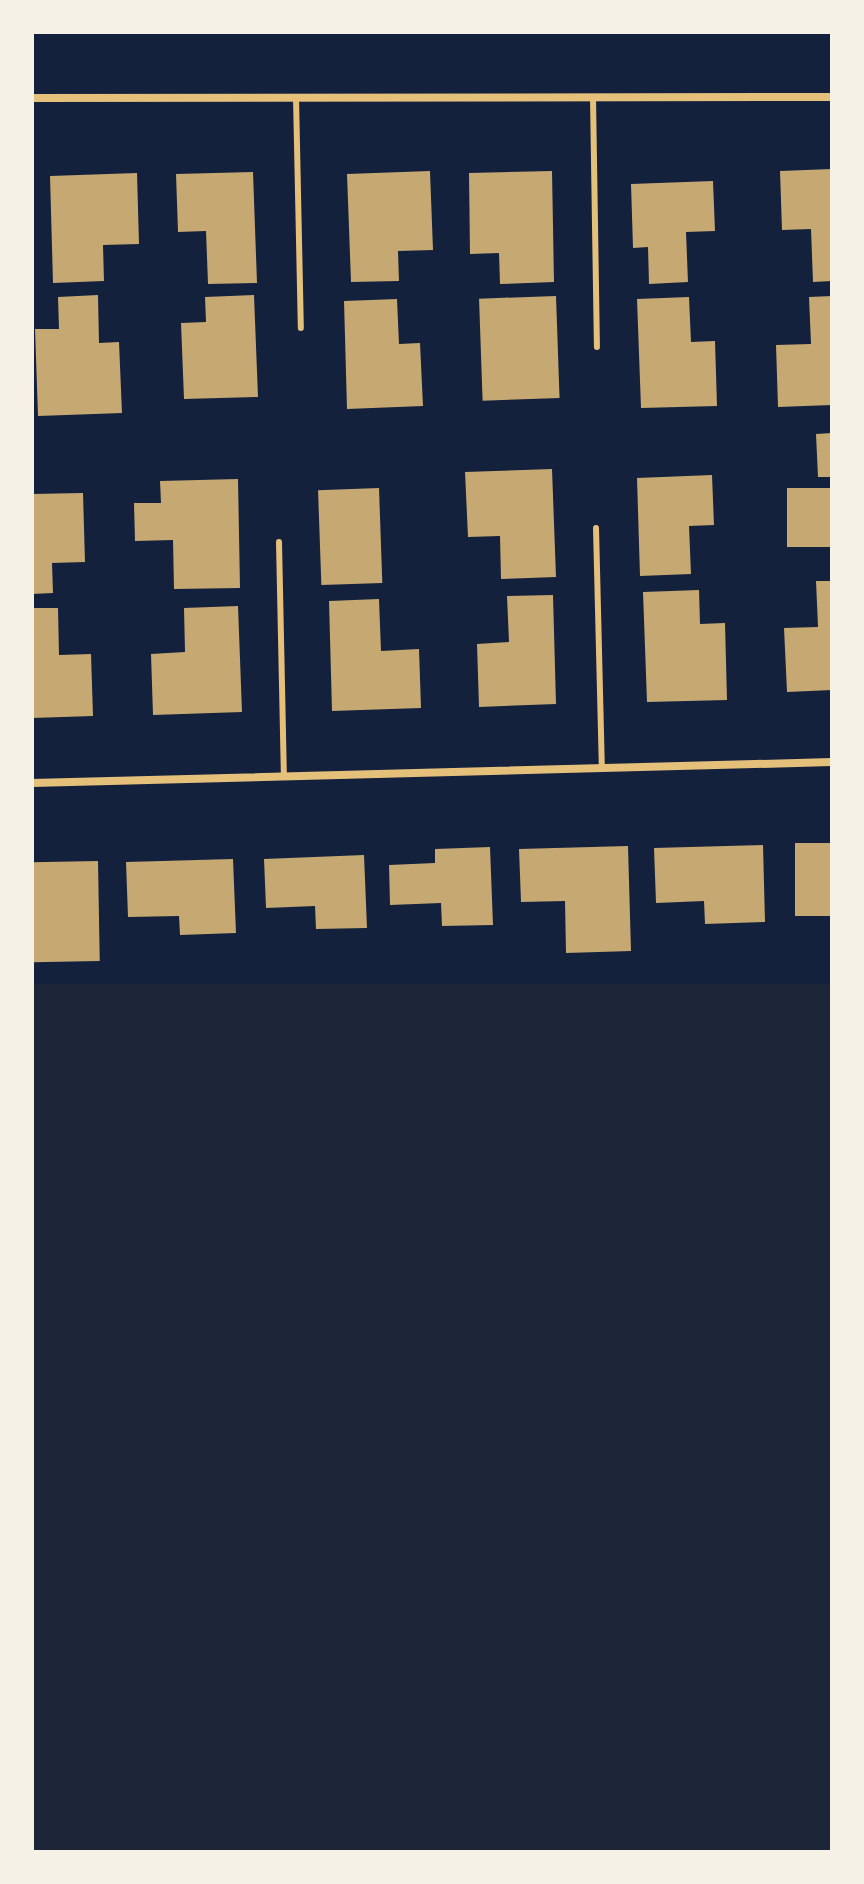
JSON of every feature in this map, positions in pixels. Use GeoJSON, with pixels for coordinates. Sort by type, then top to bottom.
{"type":"FeatureCollection","features":[{"type":"Feature","properties":{"kind":"street"},"geometry":{"type":"LineString","coordinates":[[32,98],[832,97]]}},
{"type":"Feature","properties":{"kind":"street"},"geometry":{"type":"LineString","coordinates":[[32,783],[832,762]]}},
{"type":"Feature","properties":{"kind":"lane"},"geometry":{"type":"LineString","coordinates":[[296,97],[301,328]]}},
{"type":"Feature","properties":{"kind":"lane"},"geometry":{"type":"LineString","coordinates":[[593,97],[597,347]]}},
{"type":"Feature","properties":{"kind":"lane"},"geometry":{"type":"LineString","coordinates":[[596,528],[602,768]]}},
{"type":"Feature","properties":{"kind":"lane"},"geometry":{"type":"LineString","coordinates":[[279,542],[284,776]]}},
{"type":"Feature","properties":{"kind":"shaded area"},"geometry":{"type":"Polygon","coordinates":[[[32,984],[832,984],[832,1852],[32,1852],[32,984]]]}},
{"type":"Feature","properties":{"kind":"building"},"geometry":{"type":"Polygon","coordinates":[[[832,169],[832,281],[813,282],[811,229],[782,230],[780,171],[832,169]]]}},
{"type":"Feature","properties":{"kind":"building"},"geometry":{"type":"Polygon","coordinates":[[[430,171],[433,250],[398,251],[399,281],[351,282],[347,174],[430,171]]]}},
{"type":"Feature","properties":{"kind":"building"},"geometry":{"type":"Polygon","coordinates":[[[552,171],[554,282],[500,284],[499,253],[470,254],[469,173],[552,171]]]}},
{"type":"Feature","properties":{"kind":"building"},"geometry":{"type":"Polygon","coordinates":[[[253,172],[257,283],[208,284],[206,231],[178,232],[176,174],[253,172]]]}},
{"type":"Feature","properties":{"kind":"building"},"geometry":{"type":"Polygon","coordinates":[[[137,173],[139,244],[103,245],[104,281],[53,283],[50,176],[137,173]]]}},
{"type":"Feature","properties":{"kind":"building"},"geometry":{"type":"Polygon","coordinates":[[[713,181],[715,231],[686,232],[688,282],[649,284],[648,247],[633,248],[631,184],[713,181]]]}},
{"type":"Feature","properties":{"kind":"building"},"geometry":{"type":"Polygon","coordinates":[[[98,295],[99,343],[119,342],[122,413],[38,416],[35,329],[59,329],[58,297],[98,295]]]}},
{"type":"Feature","properties":{"kind":"building"},"geometry":{"type":"Polygon","coordinates":[[[254,295],[258,397],[184,399],[181,323],[206,322],[205,297],[254,295]]]}},
{"type":"Feature","properties":{"kind":"building"},"geometry":{"type":"Polygon","coordinates":[[[556,296],[560,398],[483,401],[479,299],[556,296]]]}},
{"type":"Feature","properties":{"kind":"building"},"geometry":{"type":"Polygon","coordinates":[[[832,296],[832,405],[778,407],[776,345],[811,344],[809,297],[832,296]]]}},
{"type":"Feature","properties":{"kind":"building"},"geometry":{"type":"Polygon","coordinates":[[[689,297],[691,342],[715,341],[717,406],[641,408],[637,299],[689,297]]]}},
{"type":"Feature","properties":{"kind":"building"},"geometry":{"type":"Polygon","coordinates":[[[397,299],[399,344],[420,343],[423,406],[347,409],[344,301],[397,299]]]}},
{"type":"Feature","properties":{"kind":"building"},"geometry":{"type":"Polygon","coordinates":[[[832,433],[832,477],[818,477],[816,434],[832,433]]]}},
{"type":"Feature","properties":{"kind":"building"},"geometry":{"type":"Polygon","coordinates":[[[552,469],[556,577],[501,579],[500,536],[468,537],[465,472],[552,469]]]}},
{"type":"Feature","properties":{"kind":"building"},"geometry":{"type":"Polygon","coordinates":[[[712,475],[714,525],[689,526],[691,574],[640,576],[637,478],[712,475]]]}},
{"type":"Feature","properties":{"kind":"building"},"geometry":{"type":"Polygon","coordinates":[[[238,479],[240,588],[174,589],[173,540],[135,541],[134,503],[161,503],[160,481],[238,479]]]}},
{"type":"Feature","properties":{"kind":"building"},"geometry":{"type":"Polygon","coordinates":[[[379,488],[382,583],[321,585],[318,490],[379,488]]]}},
{"type":"Feature","properties":{"kind":"building"},"geometry":{"type":"Polygon","coordinates":[[[787,488],[832,488],[832,547],[787,547],[787,488]]]}},
{"type":"Feature","properties":{"kind":"building"},"geometry":{"type":"Polygon","coordinates":[[[83,493],[85,562],[52,563],[53,593],[32,594],[32,494],[83,493]]]}},
{"type":"Feature","properties":{"kind":"building"},"geometry":{"type":"Polygon","coordinates":[[[816,581],[832,581],[832,690],[787,692],[784,628],[818,627],[816,581]]]}},
{"type":"Feature","properties":{"kind":"building"},"geometry":{"type":"Polygon","coordinates":[[[699,590],[700,624],[725,623],[727,700],[647,702],[643,592],[699,590]]]}},
{"type":"Feature","properties":{"kind":"building"},"geometry":{"type":"Polygon","coordinates":[[[553,595],[556,704],[479,707],[477,644],[509,642],[507,596],[553,595]]]}},
{"type":"Feature","properties":{"kind":"building"},"geometry":{"type":"Polygon","coordinates":[[[379,599],[381,651],[419,649],[421,708],[332,711],[329,601],[379,599]]]}},
{"type":"Feature","properties":{"kind":"building"},"geometry":{"type":"Polygon","coordinates":[[[238,606],[242,712],[153,715],[151,654],[185,652],[184,608],[238,606]]]}},
{"type":"Feature","properties":{"kind":"building"},"geometry":{"type":"Polygon","coordinates":[[[32,608],[58,608],[59,655],[91,654],[93,716],[32,718],[32,608]]]}},
{"type":"Feature","properties":{"kind":"building"},"geometry":{"type":"Polygon","coordinates":[[[795,843],[832,843],[832,916],[795,916],[795,843]]]}},
{"type":"Feature","properties":{"kind":"building"},"geometry":{"type":"Polygon","coordinates":[[[763,845],[765,922],[705,924],[704,901],[656,903],[654,848],[763,845]]]}},
{"type":"Feature","properties":{"kind":"building"},"geometry":{"type":"Polygon","coordinates":[[[628,846],[631,951],[566,953],[565,901],[521,902],[519,849],[628,846]]]}},
{"type":"Feature","properties":{"kind":"building"},"geometry":{"type":"Polygon","coordinates":[[[490,847],[493,925],[442,926],[441,903],[390,905],[389,865],[435,863],[435,849],[490,847]]]}},
{"type":"Feature","properties":{"kind":"building"},"geometry":{"type":"Polygon","coordinates":[[[364,855],[367,928],[316,929],[315,906],[266,908],[264,859],[364,855]]]}},
{"type":"Feature","properties":{"kind":"building"},"geometry":{"type":"Polygon","coordinates":[[[233,859],[236,933],[180,935],[179,916],[128,917],[126,862],[233,859]]]}},
{"type":"Feature","properties":{"kind":"building"},"geometry":{"type":"Polygon","coordinates":[[[98,861],[100,961],[34,962],[32,862],[98,861]]]}}]}
